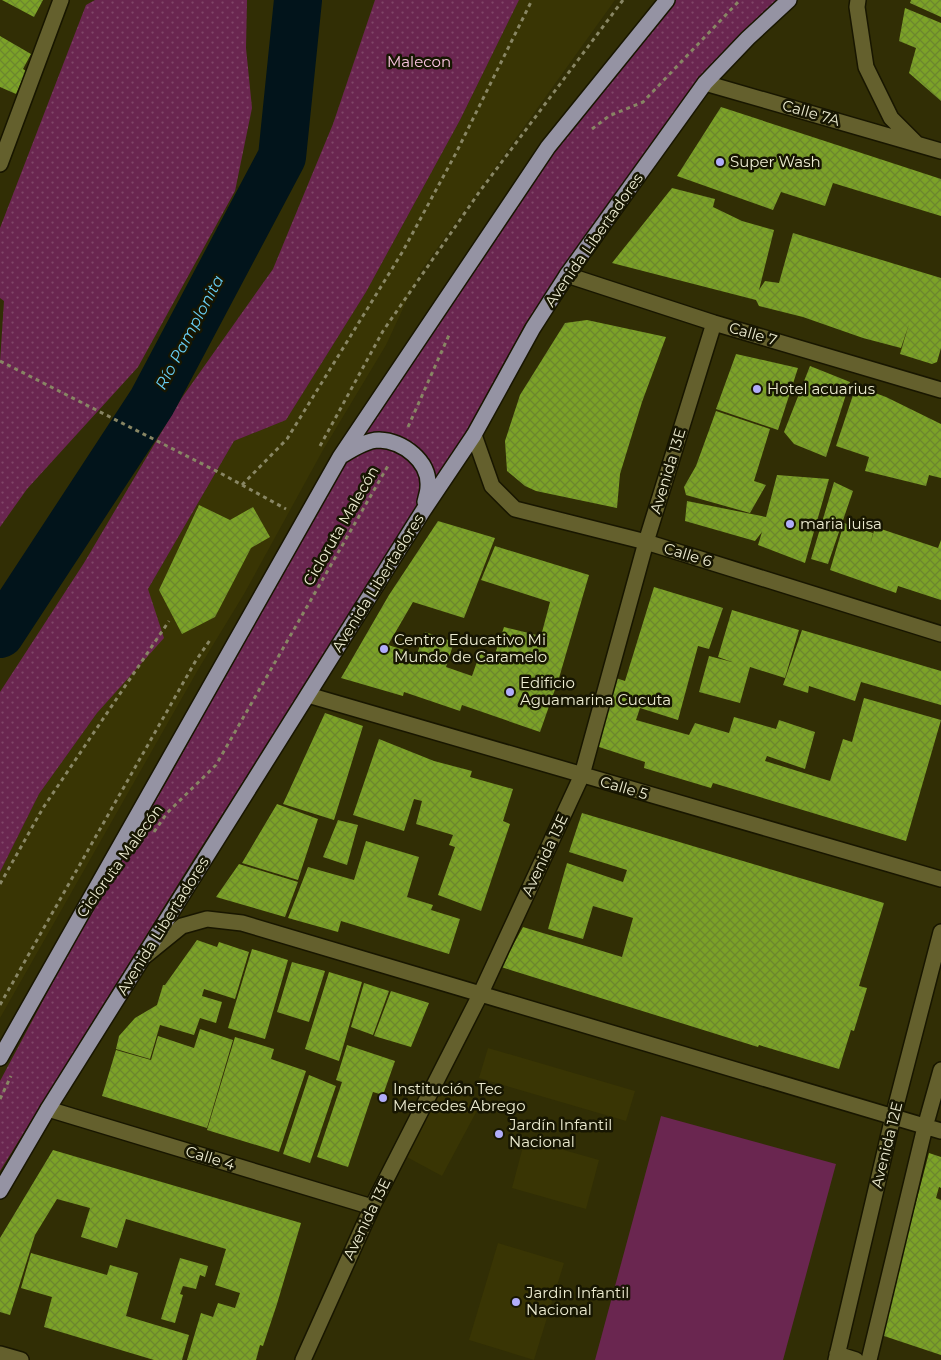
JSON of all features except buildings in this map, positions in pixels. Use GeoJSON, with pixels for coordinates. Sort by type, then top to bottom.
{"type":"FeatureCollection","features":[{"type":"Feature","properties":{"kind":"main road"},"geometry":{"type":"LineString","coordinates":[[0,1058],[340,457],[548,147],[667,0]]}},
{"type":"Feature","properties":{"kind":"main road","name":"Avenida Libertadores"},"geometry":{"type":"LineString","coordinates":[[0,1191],[48,1109],[142,959],[423,511],[474,435],[533,328],[567,276],[705,83],[748,38],[789,0]]}},
{"type":"Feature","properties":{"kind":"main road"},"geometry":{"type":"LineString","coordinates":[[340,457],[356,446],[378,440],[400,444],[420,461],[429,485],[423,511]]}},
{"type":"Feature","properties":{"kind":"street"},"geometry":{"type":"LineString","coordinates":[[0,164],[61,0]]}},
{"type":"Feature","properties":{"kind":"street","name":"Calle 7A"},"geometry":{"type":"LineString","coordinates":[[858,0],[856,7],[866,67],[891,118],[917,144]]}},
{"type":"Feature","properties":{"kind":"street","name":"Calle 7A"},"geometry":{"type":"LineString","coordinates":[[705,83],[941,151]]}},
{"type":"Feature","properties":{"kind":"street","name":"Calle 7"},"geometry":{"type":"LineString","coordinates":[[567,276],[714,323],[941,390]]}},
{"type":"Feature","properties":{"kind":"street","name":"Avenida 13E"},"geometry":{"type":"LineString","coordinates":[[303,1360],[372,1207],[480,995],[582,775],[646,542],[714,323]]}},
{"type":"Feature","properties":{"kind":"street","name":"Calle 6"},"geometry":{"type":"LineString","coordinates":[[474,435],[492,486],[515,509],[646,542],[941,634]]}},
{"type":"Feature","properties":{"kind":"street","name":"Calle 5"},"geometry":{"type":"LineString","coordinates":[[308,695],[941,879]]}},
{"type":"Feature","properties":{"kind":"street"},"geometry":{"type":"LineString","coordinates":[[142,959],[182,926],[207,919],[242,923],[941,1131]]}},
{"type":"Feature","properties":{"kind":"street","name":"Avenida 12E"},"geometry":{"type":"LineString","coordinates":[[836,1357],[893,1117],[941,932]]}},
{"type":"Feature","properties":{"kind":"street"},"geometry":{"type":"LineString","coordinates":[[869,1360],[925,1127],[941,1070]]}},
{"type":"Feature","properties":{"kind":"street","name":"Calle 4"},"geometry":{"type":"LineString","coordinates":[[48,1109],[372,1207]]}},
{"type":"Feature","properties":{"kind":"street"},"geometry":{"type":"LineString","coordinates":[[0,1354],[21,1360]]}},
{"type":"Feature","properties":{"kind":"street"},"geometry":{"type":"LineString","coordinates":[[836,1357],[856,1360]]}},
{"type":"Feature","properties":{"kind":"path"},"geometry":{"type":"LineString","coordinates":[[242,485],[287,439],[403,251],[456,153],[532,0]]}},
{"type":"Feature","properties":{"kind":"path"},"geometry":{"type":"LineString","coordinates":[[588,132],[609,116],[643,102],[740,0]]}},
{"type":"Feature","properties":{"kind":"path","name":"Cicloruta Malecón"},"geometry":{"type":"LineString","coordinates":[[150,838],[167,813],[216,765],[400,444],[452,328]]}},
{"type":"Feature","properties":{"kind":"path"},"geometry":{"type":"LineString","coordinates":[[0,361],[222,474],[286,509]]}},
{"type":"Feature","properties":{"kind":"path"},"geometry":{"type":"LineString","coordinates":[[0,884],[43,808],[169,621]]}},
{"type":"Feature","properties":{"kind":"path"},"geometry":{"type":"LineString","coordinates":[[0,1099],[12,1074]]}},
{"type":"Feature","properties":{"kind":"shaded area"},"geometry":{"type":"Polygon","coordinates":[[[519,0],[615,0],[420,272],[386,345],[323,450],[244,594],[199,668],[0,1018],[0,872],[39,794],[97,713],[148,589],[234,441],[286,420],[366,292],[460,120],[519,0]]]}},
{"type":"Feature","properties":{"kind":"shaded area"},"geometry":{"type":"Polygon","coordinates":[[[488,1048],[635,1091],[626,1121],[479,1078],[488,1048]]]}},
{"type":"Feature","properties":{"kind":"shaded area"},"geometry":{"type":"Polygon","coordinates":[[[441,1081],[481,1103],[442,1176],[403,1155],[441,1081]]]}},
{"type":"Feature","properties":{"kind":"shaded area"},"geometry":{"type":"Polygon","coordinates":[[[525,1139],[599,1160],[586,1209],[512,1188],[525,1139]]]}},
{"type":"Feature","properties":{"kind":"shaded area","name":"Jardin Infantil Nacional"},"geometry":{"type":"Polygon","coordinates":[[[498,1243],[564,1263],[534,1360],[469,1340],[498,1243]]]}},
{"type":"Feature","properties":{"kind":"green space"},"geometry":{"type":"Polygon","coordinates":[[[95,0],[247,0],[246,48],[252,108],[235,191],[138,367],[27,489],[0,527],[0,362],[4,301],[0,298],[0,228],[86,5],[95,0]]]}},
{"type":"Feature","properties":{"kind":"green space","name":"Malecon"},"geometry":{"type":"Polygon","coordinates":[[[375,0],[519,0],[460,120],[366,292],[286,420],[234,441],[148,589],[164,638],[97,713],[39,794],[0,872],[0,692],[84,563],[181,399],[273,269],[333,124],[375,0]]]}},
{"type":"Feature","properties":{"kind":"green space"},"geometry":{"type":"Polygon","coordinates":[[[676,0],[783,0],[703,78],[525,324],[463,439],[433,484],[425,458],[411,443],[403,439],[384,436],[355,441],[551,152],[676,0]]]}},
{"type":"Feature","properties":{"kind":"green space"},"geometry":{"type":"Polygon","coordinates":[[[378,442],[418,462],[424,487],[418,509],[193,860],[0,1171],[0,1081],[92,909],[170,776],[342,463],[378,442]]]}},
{"type":"Feature","properties":{"kind":"green space"},"geometry":{"type":"Polygon","coordinates":[[[661,1116],[836,1164],[783,1360],[595,1360],[661,1116]]]}},
{"type":"Feature","properties":{"kind":"waterway","name":"Río Pamplonita"},"geometry":{"type":"LineString","coordinates":[[0,634],[152,402],[282,157],[298,0]]}},
{"type":"Feature","properties":{"kind":"place","name":"Super Wash"},"geometry":{"type":"Point","coordinates":[720,162]}},
{"type":"Feature","properties":{"kind":"place","name":"Hotel acuarius"},"geometry":{"type":"Point","coordinates":[757,389]}},
{"type":"Feature","properties":{"kind":"place","name":"maria luisa"},"geometry":{"type":"Point","coordinates":[790,524]}},
{"type":"Feature","properties":{"kind":"place","name":"Centro Educativo Mi Mundo de Caramelo"},"geometry":{"type":"Point","coordinates":[384,649]}},
{"type":"Feature","properties":{"kind":"place","name":"Edificio Aguamarina Cucuta"},"geometry":{"type":"Point","coordinates":[510,692]}},
{"type":"Feature","properties":{"kind":"place","name":"Institución Tec Mercedes Abrego"},"geometry":{"type":"Point","coordinates":[383,1098]}},
{"type":"Feature","properties":{"kind":"place","name":"Jardín Infantil Nacional"},"geometry":{"type":"Point","coordinates":[499,1134]}},
{"type":"Feature","properties":{"kind":"place","name":"Jardin Infantil Nacional"},"geometry":{"type":"Point","coordinates":[516,1302]}}]}
